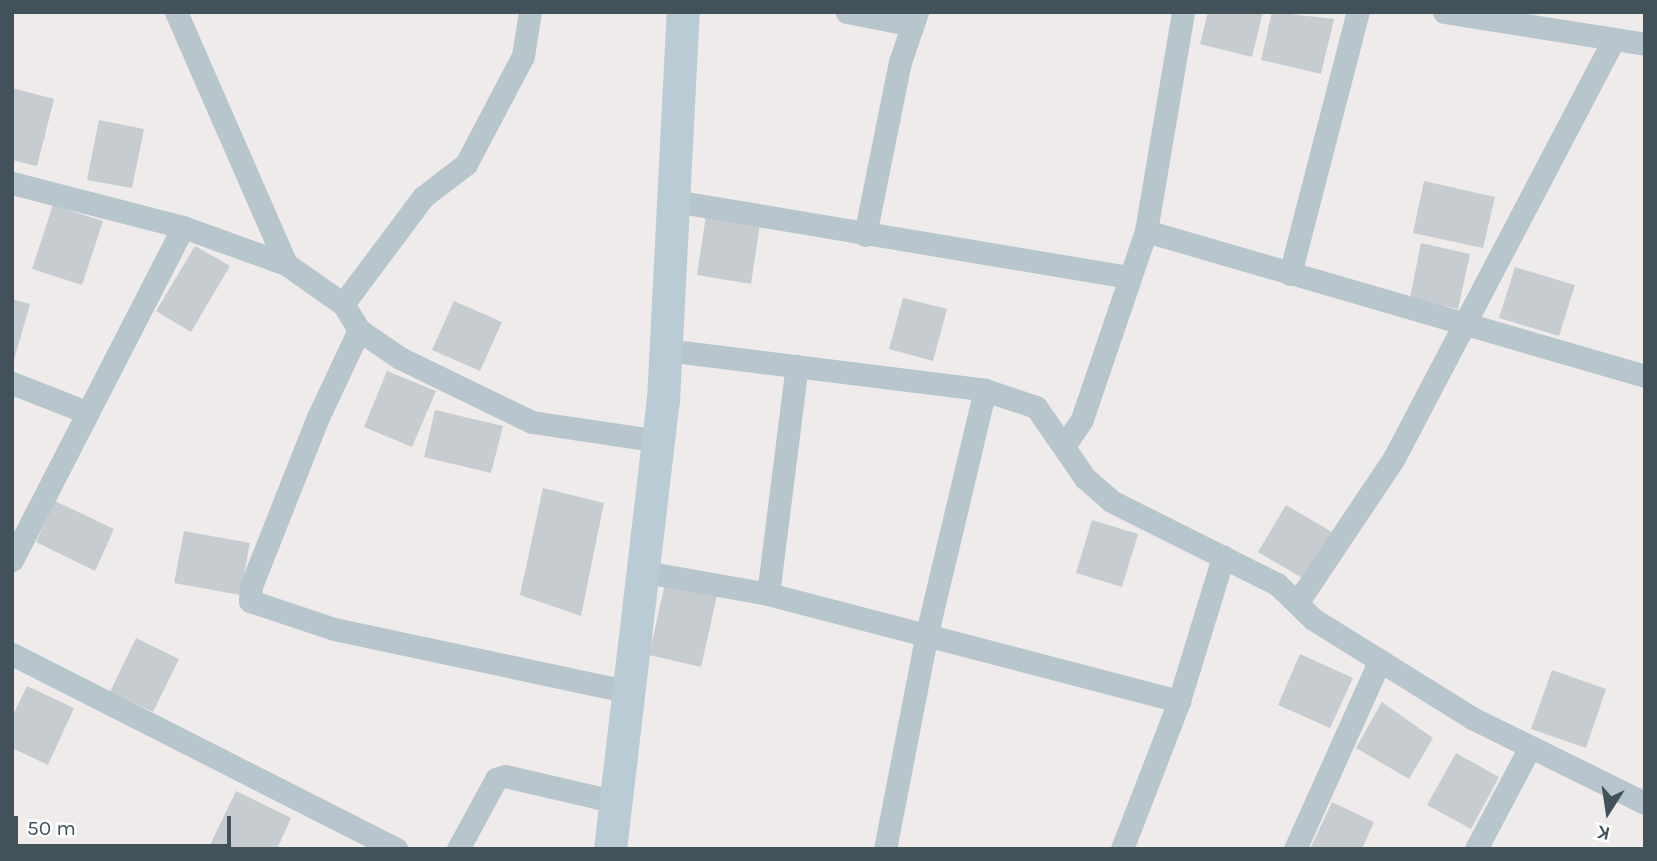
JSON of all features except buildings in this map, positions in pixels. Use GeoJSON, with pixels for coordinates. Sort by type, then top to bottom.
{"type":"FeatureCollection","features":[{"type":"Feature","properties":{"kind":"street"},"geometry":{"type":"LineString","coordinates":[[176,12],[286,264]]}},
{"type":"Feature","properties":{"kind":"street"},"geometry":{"type":"LineString","coordinates":[[343,304],[423,197],[466,164],[523,56],[530,12]]}},
{"type":"Feature","properties":{"kind":"street"},"geometry":{"type":"LineString","coordinates":[[610,849],[631,692],[659,441],[683,12]]}},
{"type":"Feature","properties":{"kind":"street"},"geometry":{"type":"LineString","coordinates":[[847,12],[915,18],[865,234]]}},
{"type":"Feature","properties":{"kind":"street"},"geometry":{"type":"LineString","coordinates":[[1064,446],[1083,419],[1128,277],[1146,231],[1183,12]]}},
{"type":"Feature","properties":{"kind":"street"},"geometry":{"type":"LineString","coordinates":[[1290,274],[1358,12]]}},
{"type":"Feature","properties":{"kind":"street"},"geometry":{"type":"LineString","coordinates":[[1444,12],[1645,44]]}},
{"type":"Feature","properties":{"kind":"street"},"geometry":{"type":"LineString","coordinates":[[1297,603],[1394,458],[1467,326],[1614,39]]}},
{"type":"Feature","properties":{"kind":"street"},"geometry":{"type":"LineString","coordinates":[[12,183],[183,227],[286,264],[343,304],[359,330],[400,358],[532,422],[659,441]]}},
{"type":"Feature","properties":{"kind":"street"},"geometry":{"type":"LineString","coordinates":[[674,201],[1128,277]]}},
{"type":"Feature","properties":{"kind":"street"},"geometry":{"type":"LineString","coordinates":[[12,560],[183,227]]}},
{"type":"Feature","properties":{"kind":"street"},"geometry":{"type":"LineString","coordinates":[[1146,231],[1645,376]]}},
{"type":"Feature","properties":{"kind":"street"},"geometry":{"type":"LineString","coordinates":[[359,330],[318,417],[251,586],[250,601],[334,629],[631,692]]}},
{"type":"Feature","properties":{"kind":"street"},"geometry":{"type":"LineString","coordinates":[[666,350],[985,390],[1036,407],[1064,446],[1111,501],[1277,584],[1297,603],[1380,660],[1530,747],[1645,803]]}},
{"type":"Feature","properties":{"kind":"street"},"geometry":{"type":"LineString","coordinates":[[768,594],[797,366]]}},
{"type":"Feature","properties":{"kind":"street"},"geometry":{"type":"LineString","coordinates":[[12,383],[86,412]]}},
{"type":"Feature","properties":{"kind":"street"},"geometry":{"type":"LineString","coordinates":[[885,849],[927,633],[985,390]]}},
{"type":"Feature","properties":{"kind":"street"},"geometry":{"type":"LineString","coordinates":[[1122,849],[1179,701],[1223,557]]}},
{"type":"Feature","properties":{"kind":"street"},"geometry":{"type":"LineString","coordinates":[[645,572],[768,594],[927,633],[1179,701]]}},
{"type":"Feature","properties":{"kind":"street"},"geometry":{"type":"LineString","coordinates":[[12,654],[396,849]]}},
{"type":"Feature","properties":{"kind":"street"},"geometry":{"type":"LineString","coordinates":[[1295,849],[1380,660]]}},
{"type":"Feature","properties":{"kind":"street"},"geometry":{"type":"LineString","coordinates":[[1476,849],[1530,747]]}},
{"type":"Feature","properties":{"kind":"street"},"geometry":{"type":"LineString","coordinates":[[458,849],[496,779],[505,776],[617,802]]}}]}
